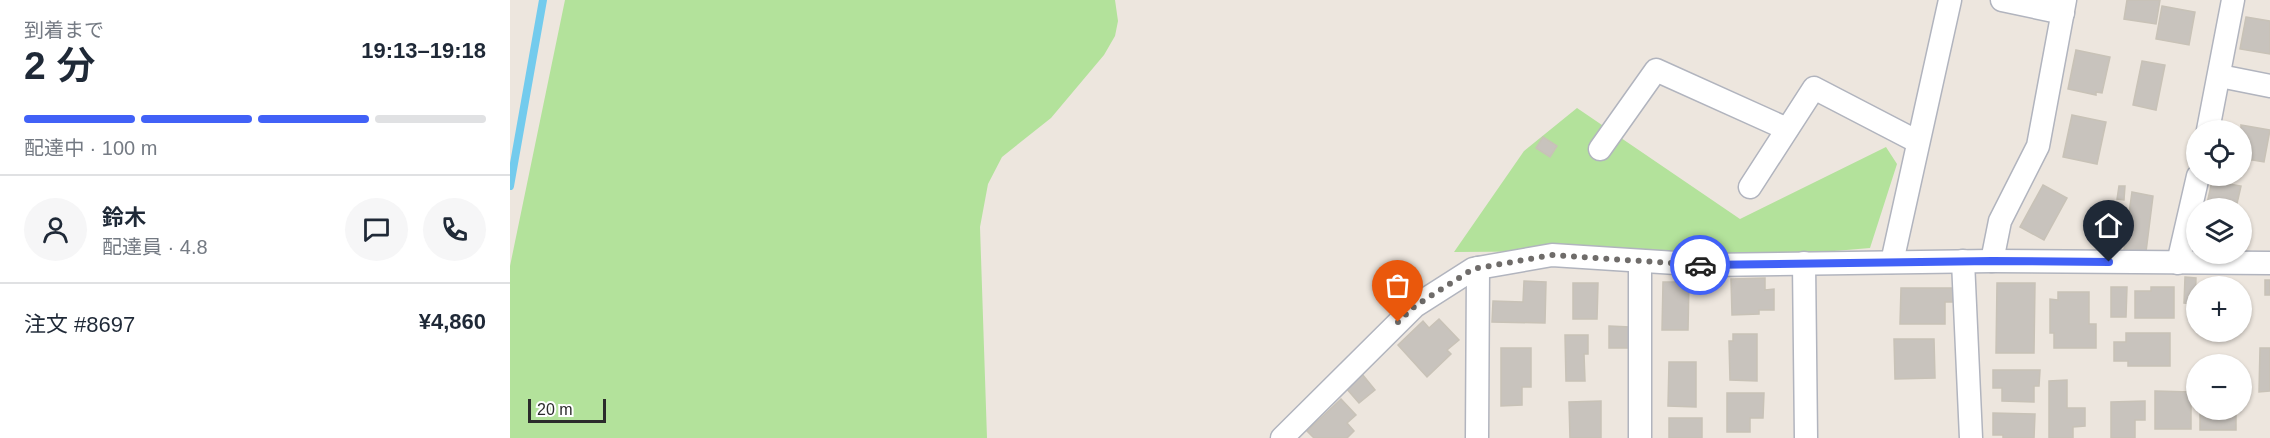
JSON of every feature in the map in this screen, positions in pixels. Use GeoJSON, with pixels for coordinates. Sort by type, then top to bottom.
{"type":"FeatureCollection","features":[{"type":"Feature","properties":{"kind":"street"},"geometry":{"type":"LineString","coordinates":[[1892,262],[1950,0]]}},
{"type":"Feature","properties":{"kind":"street"},"geometry":{"type":"LineString","coordinates":[[1992,261],[2000,221],[2038,146],[2064,7],[2002,0]]}},
{"type":"Feature","properties":{"kind":"street"},"geometry":{"type":"LineString","coordinates":[[2210,120],[2233,0]]}},
{"type":"Feature","properties":{"kind":"street"},"geometry":{"type":"LineString","coordinates":[[1600,149],[1656,70],[1787,129]]}},
{"type":"Feature","properties":{"kind":"street"},"geometry":{"type":"LineString","coordinates":[[2220,76],[2270,86]]}},
{"type":"Feature","properties":{"kind":"street"},"geometry":{"type":"LineString","coordinates":[[1750,187],[1814,87],[1918,142]]}},
{"type":"Feature","properties":{"kind":"street"},"geometry":{"type":"LineString","coordinates":[[2178,262],[2196,186]]}},
{"type":"Feature","properties":{"kind":"street"},"geometry":{"type":"LineString","coordinates":[[1282,438],[1415,306],[1478,268],[1552,255],[1707,265],[1963,261],[2270,263]]}},
{"type":"Feature","properties":{"kind":"street"},"geometry":{"type":"LineString","coordinates":[[1640,261],[1640,438]]}},
{"type":"Feature","properties":{"kind":"street"},"geometry":{"type":"LineString","coordinates":[[1963,261],[1971,438]]}},
{"type":"Feature","properties":{"kind":"street"},"geometry":{"type":"LineString","coordinates":[[1804,263],[1806,438]]}},
{"type":"Feature","properties":{"kind":"street"},"geometry":{"type":"LineString","coordinates":[[1477,438],[1478,268]]}},
{"type":"Feature","properties":{"kind":"green space"},"geometry":{"type":"Polygon","coordinates":[[[565,0],[1115,0],[1118,21],[1115,36],[1104,55],[1051,118],[1002,157],[988,184],[980,227],[987,438],[510,438],[510,266],[565,0]]]}},
{"type":"Feature","properties":{"kind":"green space"},"geometry":{"type":"Polygon","coordinates":[[[1577,108],[1740,219],[1886,147],[1897,164],[1870,248],[1799,254],[1608,251],[1454,252],[1524,151],[1577,108]]]}},
{"type":"Feature","properties":{"kind":"building"},"geometry":{"type":"Polygon","coordinates":[[[2127,0],[2160,0],[2156,24],[2124,19],[2127,0]]]}},
{"type":"Feature","properties":{"kind":"building"},"geometry":{"type":"Polygon","coordinates":[[[2162,6],[2195,12],[2189,45],[2156,39],[2162,6]]]}},
{"type":"Feature","properties":{"kind":"building"},"geometry":{"type":"Polygon","coordinates":[[[2246,17],[2270,21],[2270,54],[2240,49],[2246,17]]]}},
{"type":"Feature","properties":{"kind":"building"},"geometry":{"type":"Polygon","coordinates":[[[2076,50],[2110,57],[2102,93],[2096,92],[2096,95],[2068,89],[2076,50]]]}},
{"type":"Feature","properties":{"kind":"building"},"geometry":{"type":"Polygon","coordinates":[[[2142,61],[2165,65],[2156,110],[2133,105],[2142,61]]]}},
{"type":"Feature","properties":{"kind":"building"},"geometry":{"type":"Polygon","coordinates":[[[2072,115],[2106,122],[2097,164],[2063,157],[2072,115]]]}},
{"type":"Feature","properties":{"kind":"building"},"geometry":{"type":"Polygon","coordinates":[[[2252,127],[2270,130],[2264,162],[2252,160],[2252,127]]]}},
{"type":"Feature","properties":{"kind":"building"},"geometry":{"type":"Polygon","coordinates":[[[1543,137],[1557,146],[1550,157],[1536,148],[1543,137]]]}},
{"type":"Feature","properties":{"kind":"building"},"geometry":{"type":"Polygon","coordinates":[[[2043,185],[2067,198],[2044,240],[2020,227],[2043,185]]]}},
{"type":"Feature","properties":{"kind":"building"},"geometry":{"type":"Polygon","coordinates":[[[2119,186],[2125,186],[2124,200],[2117,199],[2119,186]]]}},
{"type":"Feature","properties":{"kind":"building"},"geometry":{"type":"Polygon","coordinates":[[[2211,186],[2241,186],[2238,198],[2208,198],[2211,186]]]}},
{"type":"Feature","properties":{"kind":"building"},"geometry":{"type":"Polygon","coordinates":[[[2132,192],[2153,196],[2146,252],[2124,249],[2132,192]]]}},
{"type":"Feature","properties":{"kind":"building"},"geometry":{"type":"Polygon","coordinates":[[[2109,208],[2119,210],[2113,251],[2103,249],[2109,208]]]}},
{"type":"Feature","properties":{"kind":"building"},"geometry":{"type":"Polygon","coordinates":[[[2185,277],[2186,303],[2184,303],[2185,277]]]}},
{"type":"Feature","properties":{"kind":"building"},"geometry":{"type":"Polygon","coordinates":[[[1765,278],[1765,290],[1774,289],[1774,310],[1759,310],[1759,314],[1732,315],[1731,279],[1765,278]]]}},
{"type":"Feature","properties":{"kind":"building"},"geometry":{"type":"Polygon","coordinates":[[[2265,280],[2270,280],[2270,295],[2265,295],[2265,280]]]}},
{"type":"Feature","properties":{"kind":"building"},"geometry":{"type":"Polygon","coordinates":[[[1524,281],[1546,282],[1545,323],[1492,322],[1493,301],[1523,302],[1524,281]]]}},
{"type":"Feature","properties":{"kind":"building"},"geometry":{"type":"Polygon","coordinates":[[[1663,282],[1689,282],[1688,330],[1662,330],[1663,282]]]}},
{"type":"Feature","properties":{"kind":"building"},"geometry":{"type":"Polygon","coordinates":[[[1573,283],[1598,283],[1597,319],[1573,319],[1573,283]]]}},
{"type":"Feature","properties":{"kind":"building"},"geometry":{"type":"Polygon","coordinates":[[[1997,283],[2035,283],[2034,353],[1996,353],[1997,283]]]}},
{"type":"Feature","properties":{"kind":"building"},"geometry":{"type":"Polygon","coordinates":[[[2111,287],[2127,287],[2126,317],[2111,317],[2111,287]]]}},
{"type":"Feature","properties":{"kind":"building"},"geometry":{"type":"Polygon","coordinates":[[[2151,287],[2174,287],[2174,318],[2135,318],[2135,291],[2151,291],[2151,287]]]}},
{"type":"Feature","properties":{"kind":"building"},"geometry":{"type":"Polygon","coordinates":[[[1901,288],[1953,288],[1953,302],[1945,302],[1945,324],[1900,324],[1901,288]]]}},
{"type":"Feature","properties":{"kind":"building"},"geometry":{"type":"Polygon","coordinates":[[[2058,292],[2089,292],[2089,324],[2096,324],[2096,348],[2054,348],[2054,333],[2050,333],[2050,299],[2058,300],[2058,292]]]}},
{"type":"Feature","properties":{"kind":"building"},"geometry":{"type":"Polygon","coordinates":[[[1439,319],[1459,340],[1447,350],[1451,354],[1427,377],[1398,345],[1423,321],[1429,328],[1439,319]]]}},
{"type":"Feature","properties":{"kind":"building"},"geometry":{"type":"Polygon","coordinates":[[[1609,326],[1630,327],[1630,348],[1609,348],[1609,326]]]}},
{"type":"Feature","properties":{"kind":"building"},"geometry":{"type":"Polygon","coordinates":[[[2126,333],[2170,333],[2170,366],[2128,366],[2128,361],[2114,361],[2114,342],[2126,342],[2126,333]]]}},
{"type":"Feature","properties":{"kind":"building"},"geometry":{"type":"Polygon","coordinates":[[[1733,334],[1757,334],[1757,381],[1730,380],[1729,341],[1733,341],[1733,334]]]}},
{"type":"Feature","properties":{"kind":"building"},"geometry":{"type":"Polygon","coordinates":[[[1565,335],[1588,335],[1588,354],[1584,354],[1585,381],[1566,381],[1565,335]]]}},
{"type":"Feature","properties":{"kind":"building"},"geometry":{"type":"Polygon","coordinates":[[[1894,339],[1934,339],[1935,378],[1895,379],[1894,339]]]}},
{"type":"Feature","properties":{"kind":"building"},"geometry":{"type":"Polygon","coordinates":[[[1501,348],[1531,348],[1531,387],[1522,387],[1522,405],[1501,406],[1501,348]]]}},
{"type":"Feature","properties":{"kind":"building"},"geometry":{"type":"Polygon","coordinates":[[[2260,348],[2270,348],[2270,391],[2259,392],[2260,348]]]}},
{"type":"Feature","properties":{"kind":"building"},"geometry":{"type":"Polygon","coordinates":[[[1669,362],[1696,362],[1696,407],[1668,406],[1669,362]]]}},
{"type":"Feature","properties":{"kind":"building"},"geometry":{"type":"Polygon","coordinates":[[[1993,370],[2040,370],[2039,386],[2034,386],[2034,402],[2002,401],[2002,388],[1993,388],[1993,370]]]}},
{"type":"Feature","properties":{"kind":"building"},"geometry":{"type":"Polygon","coordinates":[[[1362,374],[1375,390],[1359,403],[1346,388],[1362,374]]]}},
{"type":"Feature","properties":{"kind":"building"},"geometry":{"type":"Polygon","coordinates":[[[2067,380],[2067,408],[2085,408],[2085,426],[2073,427],[2073,438],[2049,438],[2049,381],[2067,380]]]}},
{"type":"Feature","properties":{"kind":"building"},"geometry":{"type":"Polygon","coordinates":[[[2155,391],[2186,392],[2186,420],[2191,420],[2191,429],[2155,429],[2155,391]]]}},
{"type":"Feature","properties":{"kind":"building"},"geometry":{"type":"Polygon","coordinates":[[[1727,393],[1764,393],[1763,418],[1750,418],[1750,432],[1727,432],[1727,393]]]}},
{"type":"Feature","properties":{"kind":"building"},"geometry":{"type":"Polygon","coordinates":[[[1341,399],[1356,415],[1347,423],[1354,431],[1347,438],[1314,438],[1307,431],[1341,399]]]}},
{"type":"Feature","properties":{"kind":"building"},"geometry":{"type":"Polygon","coordinates":[[[1601,401],[1601,438],[1570,438],[1569,402],[1601,401]]]}},
{"type":"Feature","properties":{"kind":"building"},"geometry":{"type":"Polygon","coordinates":[[[2145,401],[2145,420],[2135,420],[2135,438],[2111,438],[2111,402],[2145,401]]]}},
{"type":"Feature","properties":{"kind":"building"},"geometry":{"type":"Polygon","coordinates":[[[1993,413],[2035,414],[2034,438],[2003,438],[2003,435],[1993,435],[1993,413]]]}},
{"type":"Feature","properties":{"kind":"building"},"geometry":{"type":"Polygon","coordinates":[[[1669,418],[1702,418],[1702,438],[1669,438],[1669,418]]]}},
{"type":"Feature","properties":{"kind":"building"},"geometry":{"type":"Polygon","coordinates":[[[2200,420],[2236,420],[2236,430],[2200,430],[2200,420]]]}},
{"type":"Feature","properties":{"kind":"waterway"},"geometry":{"type":"LineString","coordinates":[[510,186],[543,0]]}},
{"type":"Feature","properties":{"kind":"way so far"},"geometry":{"type":"LineString","coordinates":[[1398,322],[1415,306],[1473,269],[1552,255],[1700,265]]}},
{"type":"Feature","properties":{"kind":"route"},"geometry":{"type":"LineString","coordinates":[[1700,265],[1992,261],[2109,262]]}}]}
